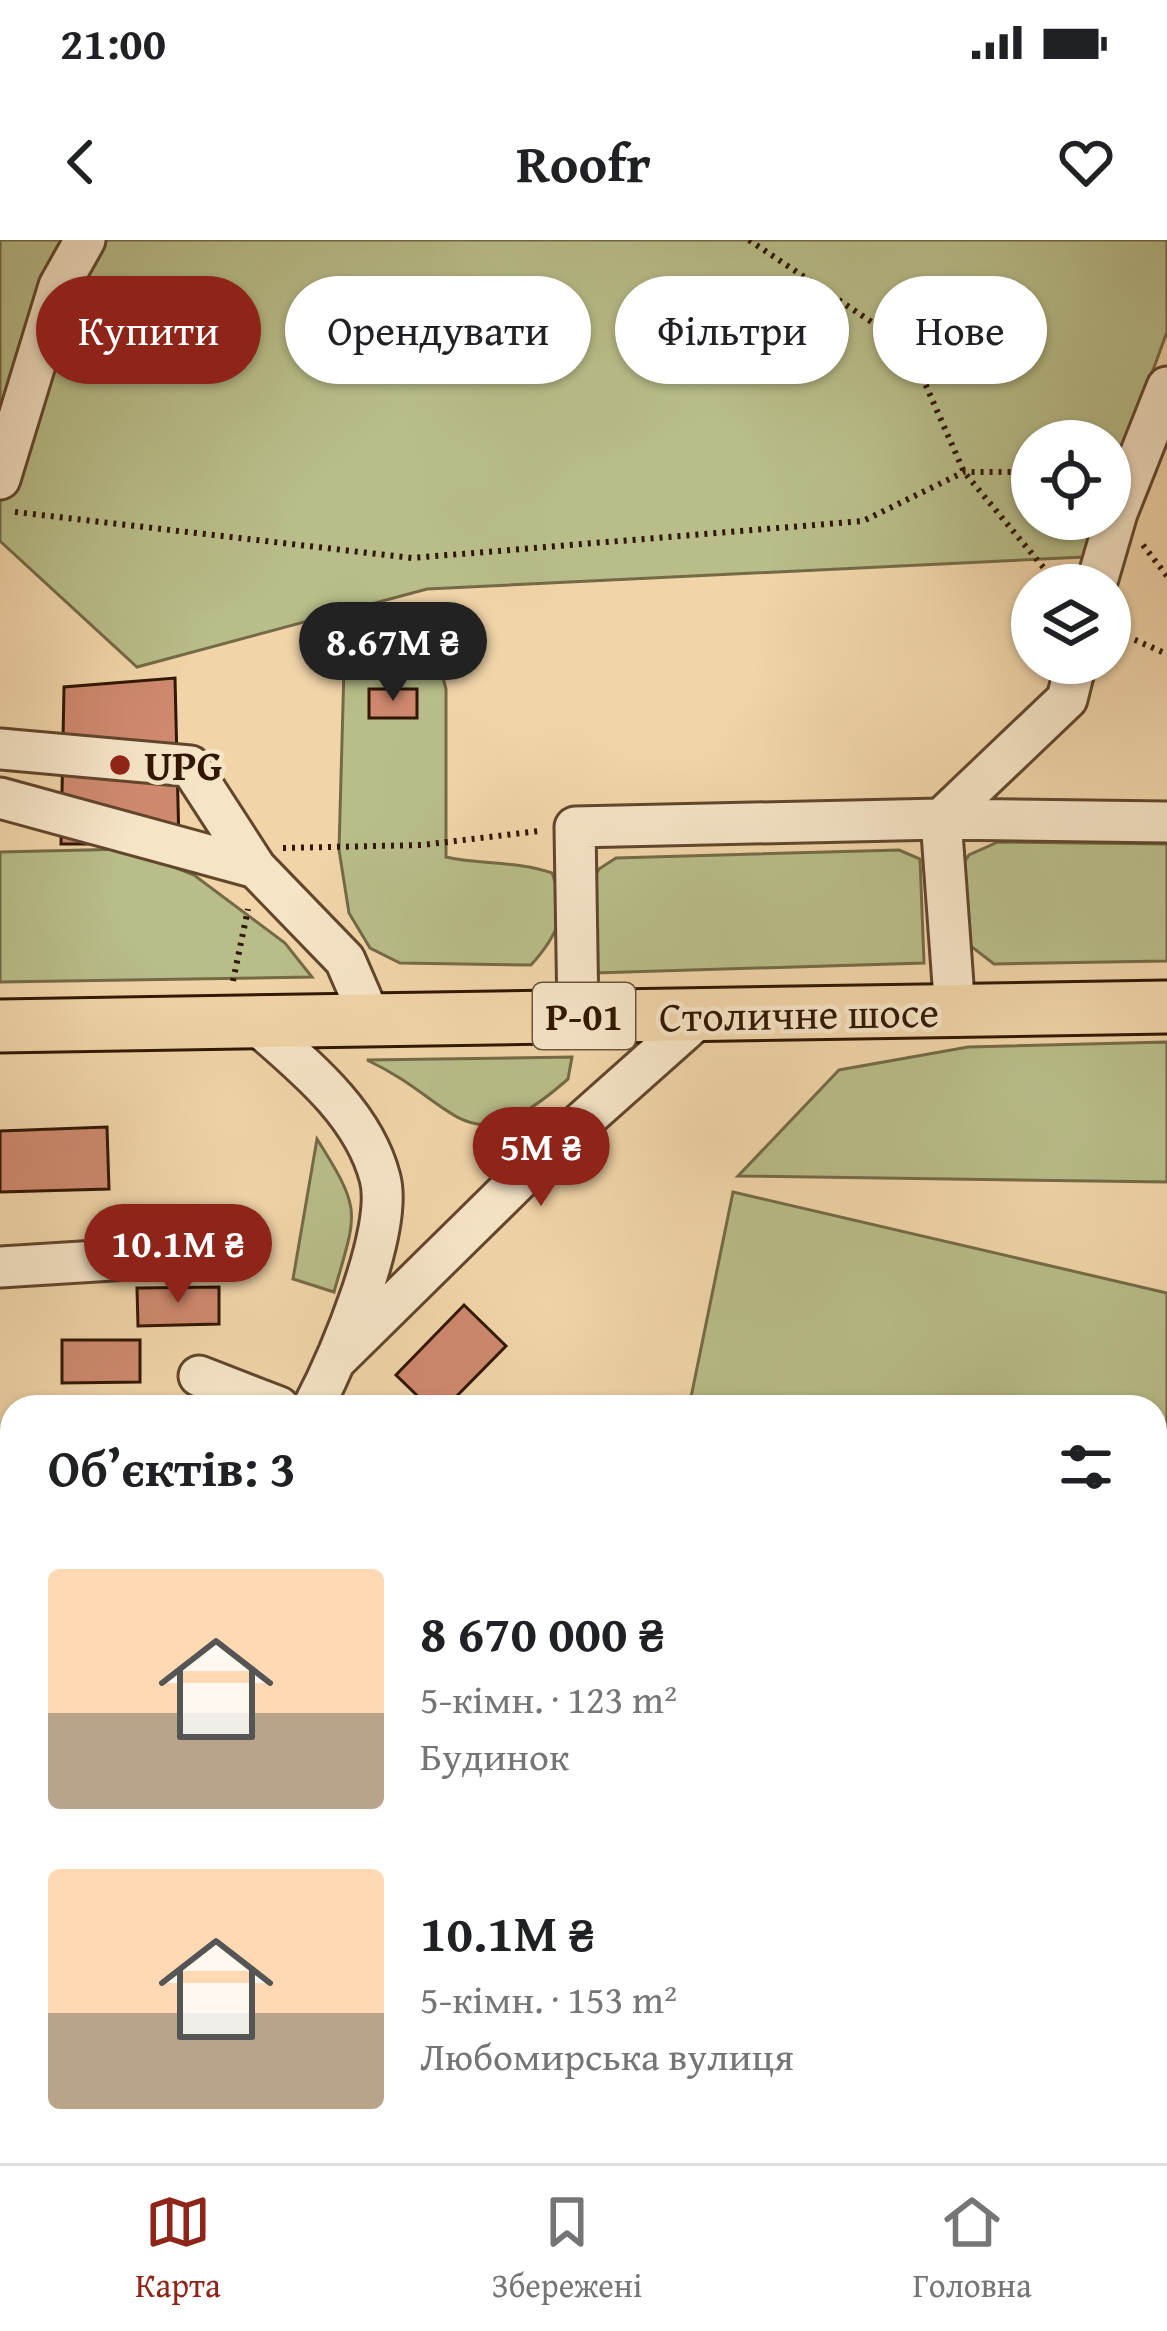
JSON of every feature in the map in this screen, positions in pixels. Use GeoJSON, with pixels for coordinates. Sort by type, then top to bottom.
{"type":"FeatureCollection","features":[{"type":"Feature","properties":{"kind":"main road","name":"Столичне шосе"},"geometry":{"type":"LineString","coordinates":[[0,1026],[244,1002],[371,1020],[1167,1007]]}},
{"type":"Feature","properties":{"kind":"street"},"geometry":{"type":"LineString","coordinates":[[0,478],[59,286],[85,240]]}},
{"type":"Feature","properties":{"kind":"street"},"geometry":{"type":"LineString","coordinates":[[1102,564],[1167,387]]}},
{"type":"Feature","properties":{"kind":"street"},"geometry":{"type":"LineString","coordinates":[[941,820],[1067,699],[1071,684]]}},
{"type":"Feature","properties":{"kind":"street"},"geometry":{"type":"LineString","coordinates":[[0,749],[190,766],[250,858],[346,960],[371,1020]]}},
{"type":"Feature","properties":{"kind":"street"},"geometry":{"type":"LineString","coordinates":[[0,798],[250,858]]}},
{"type":"Feature","properties":{"kind":"street"},"geometry":{"type":"LineString","coordinates":[[941,820],[955,1012]]}},
{"type":"Feature","properties":{"kind":"street"},"geometry":{"type":"LineString","coordinates":[[578,1016],[575,827],[941,820],[1167,822]]}},
{"type":"Feature","properties":{"kind":"street"},"geometry":{"type":"LineString","coordinates":[[244,1002],[359,1130],[382,1182],[376,1244],[338,1358],[319,1395]]}},
{"type":"Feature","properties":{"kind":"street"},"geometry":{"type":"LineString","coordinates":[[338,1358],[538,1161],[702,1016]]}},
{"type":"Feature","properties":{"kind":"street"},"geometry":{"type":"LineString","coordinates":[[0,1267],[209,1254]]}},
{"type":"Feature","properties":{"kind":"street"},"geometry":{"type":"LineString","coordinates":[[199,1376],[248,1395]]}},
{"type":"Feature","properties":{"kind":"path"},"geometry":{"type":"LineString","coordinates":[[748,240],[909,347],[964,472],[1041,564]]}},
{"type":"Feature","properties":{"kind":"path"},"geometry":{"type":"LineString","coordinates":[[0,510],[412,558],[863,521],[964,472],[1011,472]]}},
{"type":"Feature","properties":{"kind":"path"},"geometry":{"type":"LineString","coordinates":[[1131,638],[1167,654]]}},
{"type":"Feature","properties":{"kind":"path"},"geometry":{"type":"LineString","coordinates":[[244,1002],[250,858],[575,827]]}},
{"type":"Feature","properties":{"kind":"green space"},"geometry":{"type":"Polygon","coordinates":[[[0,240],[1167,240],[1167,332],[1131,430],[1131,420],[1011,420],[1011,540],[1090,540],[1084,557],[427,589],[137,667],[0,541],[0,240]]]}},
{"type":"Feature","properties":{"kind":"green space"},"geometry":{"type":"Polygon","coordinates":[[[429,625],[446,689],[446,857],[552,873],[559,900],[558,922],[531,965],[400,963],[370,948],[349,913],[339,850],[345,632],[429,625]]]}},
{"type":"Feature","properties":{"kind":"green space"},"geometry":{"type":"Polygon","coordinates":[[[998,842],[1167,844],[1167,961],[994,964],[968,944],[956,873],[969,855],[998,842]]]}},
{"type":"Feature","properties":{"kind":"green space"},"geometry":{"type":"Polygon","coordinates":[[[129,849],[194,875],[285,943],[312,977],[0,982],[0,852],[129,849]]]}},
{"type":"Feature","properties":{"kind":"green space"},"geometry":{"type":"Polygon","coordinates":[[[899,850],[920,859],[924,963],[595,973],[593,880],[599,869],[616,858],[899,850]]]}},
{"type":"Feature","properties":{"kind":"green space"},"geometry":{"type":"Polygon","coordinates":[[[1167,1042],[1167,1182],[738,1176],[839,1070],[968,1047],[1167,1042]]]}},
{"type":"Feature","properties":{"kind":"green space"},"geometry":{"type":"Polygon","coordinates":[[[572,1057],[568,1079],[533,1106],[506,1121],[483,1125],[444,1109],[367,1060],[572,1057]]]}},
{"type":"Feature","properties":{"kind":"green space"},"geometry":{"type":"Polygon","coordinates":[[[317,1139],[342,1182],[351,1212],[348,1244],[334,1292],[293,1279],[317,1139]]]}},
{"type":"Feature","properties":{"kind":"green space"},"geometry":{"type":"Polygon","coordinates":[[[733,1192],[1167,1293],[1167,1395],[691,1395],[733,1192]]]}},
{"type":"Feature","properties":{"kind":"building","name":"UPG"},"geometry":{"type":"Polygon","coordinates":[[[175,678],[179,844],[61,844],[64,687],[175,678]]]}},
{"type":"Feature","properties":{"kind":"building"},"geometry":{"type":"Polygon","coordinates":[[[369,689],[417,689],[417,718],[369,718],[369,689]]]}},
{"type":"Feature","properties":{"kind":"building"},"geometry":{"type":"Polygon","coordinates":[[[107,1127],[109,1189],[0,1192],[0,1131],[107,1127]]]}},
{"type":"Feature","properties":{"kind":"building"},"geometry":{"type":"Polygon","coordinates":[[[219,1287],[219,1324],[138,1326],[137,1288],[219,1287]]]}},
{"type":"Feature","properties":{"kind":"building"},"geometry":{"type":"Polygon","coordinates":[[[464,1305],[506,1346],[458,1395],[417,1395],[396,1375],[464,1305]]]}},
{"type":"Feature","properties":{"kind":"building"},"geometry":{"type":"Polygon","coordinates":[[[62,1340],[140,1340],[140,1382],[62,1383],[62,1340]]]}},
{"type":"Feature","properties":{"kind":"place","name":"UPG"},"geometry":{"type":"Point","coordinates":[120,765]}}]}
